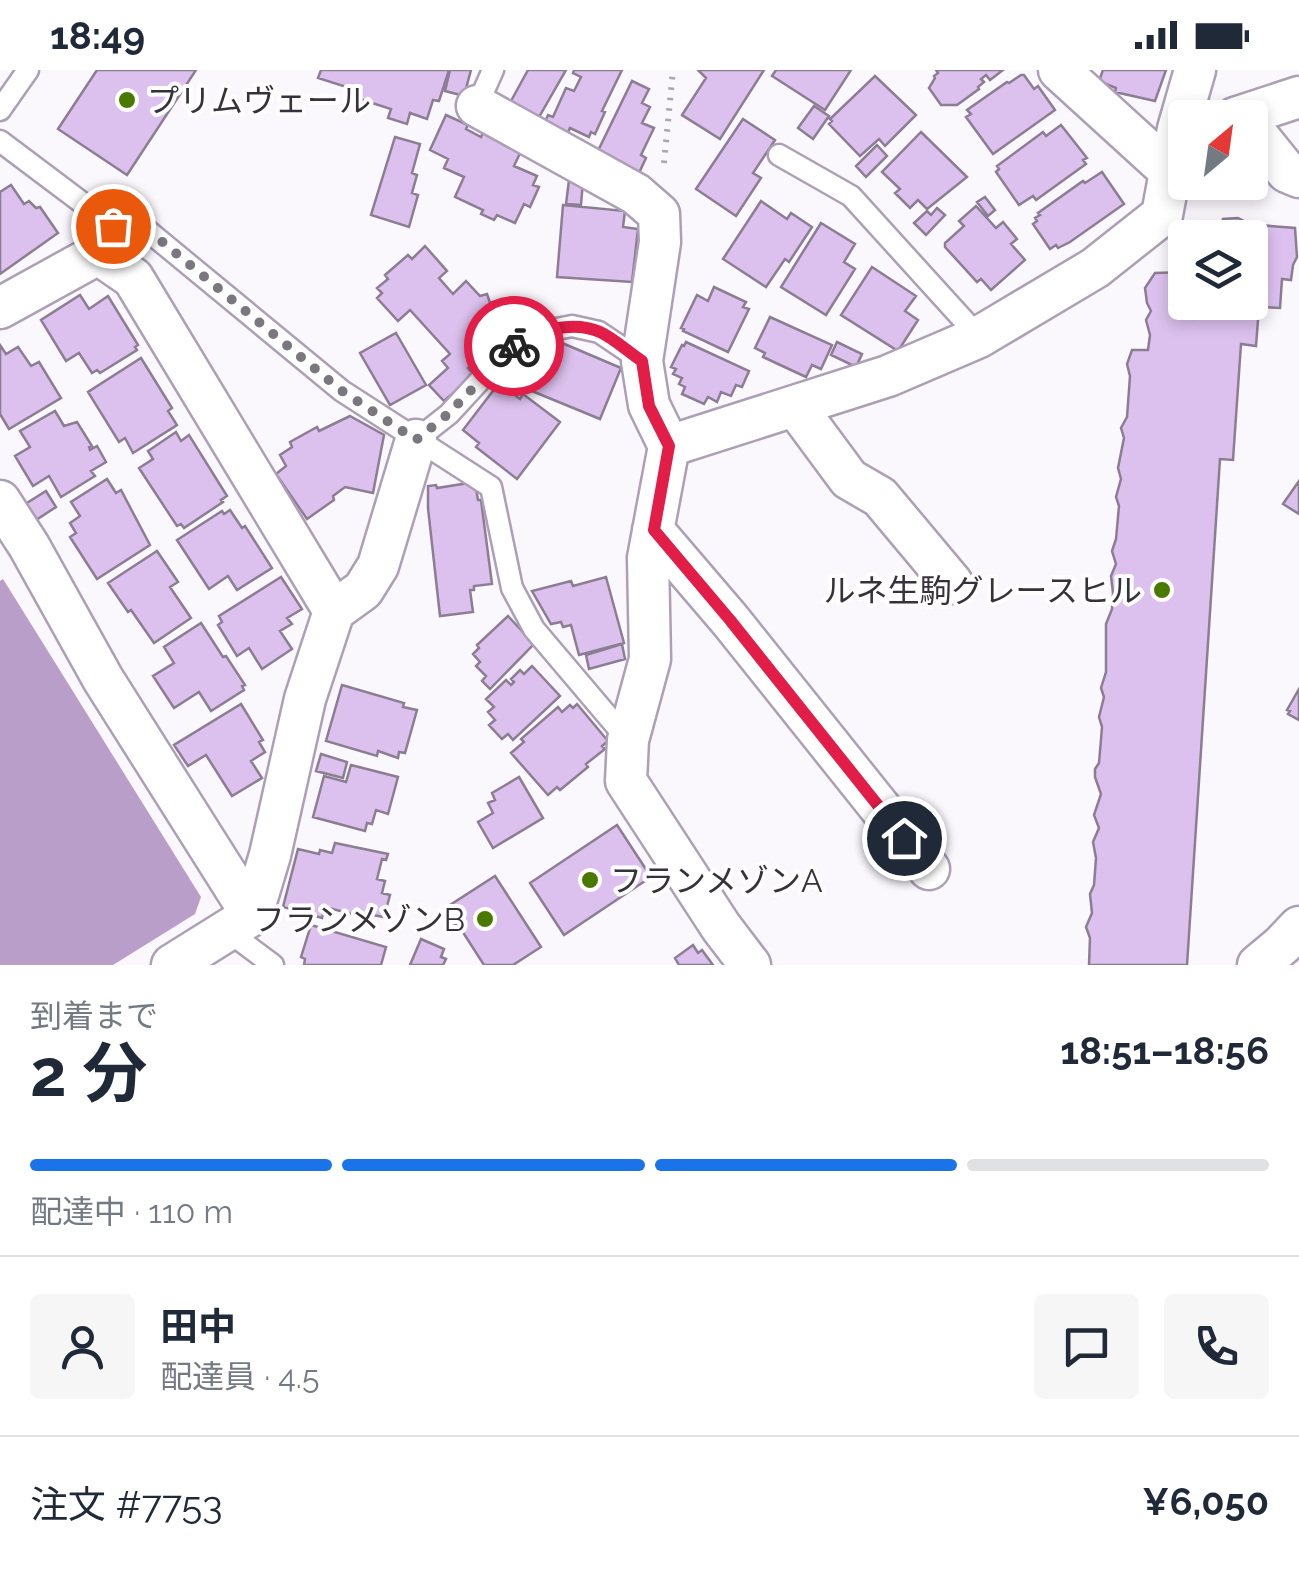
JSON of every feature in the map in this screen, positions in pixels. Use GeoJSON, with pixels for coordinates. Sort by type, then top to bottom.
{"type":"FeatureCollection","features":[{"type":"Feature","properties":{"kind":"street"},"geometry":{"type":"LineString","coordinates":[[1059,70],[1168,169]]}},
{"type":"Feature","properties":{"kind":"street"},"geometry":{"type":"LineString","coordinates":[[1188,100],[1195,70]]}},
{"type":"Feature","properties":{"kind":"street"},"geometry":{"type":"LineString","coordinates":[[485,88],[659,214],[660,242],[642,361],[649,406],[669,446],[648,558],[650,658],[628,740],[626,781],[750,965]]}},
{"type":"Feature","properties":{"kind":"street"},"geometry":{"type":"LineString","coordinates":[[1268,109],[1299,97]]}},
{"type":"Feature","properties":{"kind":"street"},"geometry":{"type":"LineString","coordinates":[[1268,150],[1287,172],[1299,177]]}},
{"type":"Feature","properties":{"kind":"street"},"geometry":{"type":"LineString","coordinates":[[669,446],[888,376],[979,336],[1096,268],[1162,214],[1168,189]]}},
{"type":"Feature","properties":{"kind":"street"},"geometry":{"type":"LineString","coordinates":[[0,308],[106,240],[134,278],[334,611]]}},
{"type":"Feature","properties":{"kind":"street"},"geometry":{"type":"LineString","coordinates":[[795,406],[849,479],[880,498],[952,583]]}},
{"type":"Feature","properties":{"kind":"street"},"geometry":{"type":"LineString","coordinates":[[172,965],[240,924],[270,855],[305,700],[334,611],[363,590],[378,566],[416,440]]}},
{"type":"Feature","properties":{"kind":"street"},"geometry":{"type":"LineString","coordinates":[[0,501],[29,546],[240,924]]}},
{"type":"Feature","properties":{"kind":"street"},"geometry":{"type":"LineString","coordinates":[[654,530],[928,869]]}},
{"type":"Feature","properties":{"kind":"lane"},"geometry":{"type":"LineString","coordinates":[[0,110],[28,70]]}},
{"type":"Feature","properties":{"kind":"lane"},"geometry":{"type":"LineString","coordinates":[[0,141],[106,240],[148,230],[342,391],[491,488],[512,588],[534,629],[628,740]]}},
{"type":"Feature","properties":{"kind":"lane"},"geometry":{"type":"LineString","coordinates":[[778,155],[851,196],[979,336]]}},
{"type":"Feature","properties":{"kind":"lane"},"geometry":{"type":"LineString","coordinates":[[416,440],[448,414],[509,349],[531,334],[572,326],[599,332],[642,361]]}},
{"type":"Feature","properties":{"kind":"lane"},"geometry":{"type":"LineString","coordinates":[[240,924],[273,965]]}},
{"type":"Feature","properties":{"kind":"path"},"geometry":{"type":"LineString","coordinates":[[659,214],[673,70]]}},
{"type":"Feature","properties":{"kind":"shaded area"},"geometry":{"type":"Polygon","coordinates":[[[3,579],[201,897],[195,914],[113,965],[0,965],[3,579]]]}},
{"type":"Feature","properties":{"kind":"building","name":"プリムヴェール"},"geometry":{"type":"Polygon","coordinates":[[[97,70],[196,70],[127,175],[58,129],[97,70]]]}},
{"type":"Feature","properties":{"kind":"building"},"geometry":{"type":"Polygon","coordinates":[[[321,70],[449,70],[439,101],[433,100],[427,119],[410,113],[407,124],[388,118],[391,109],[350,96],[353,89],[318,78],[321,70]]]}},
{"type":"Feature","properties":{"kind":"building"},"geometry":{"type":"Polygon","coordinates":[[[450,70],[471,70],[464,96],[445,91],[450,70]]]}},
{"type":"Feature","properties":{"kind":"building"},"geometry":{"type":"Polygon","coordinates":[[[528,70],[566,70],[539,117],[511,101],[528,70]]]}},
{"type":"Feature","properties":{"kind":"building"},"geometry":{"type":"Polygon","coordinates":[[[574,70],[622,70],[595,134],[591,132],[589,137],[570,128],[563,143],[540,133],[548,115],[553,117],[566,88],[574,91],[581,77],[574,70]]]}},
{"type":"Feature","properties":{"kind":"building"},"geometry":{"type":"Polygon","coordinates":[[[698,70],[764,70],[720,139],[682,115],[706,78],[698,70]]]}},
{"type":"Feature","properties":{"kind":"building"},"geometry":{"type":"Polygon","coordinates":[[[776,70],[851,70],[825,110],[772,76],[776,70]]]}},
{"type":"Feature","properties":{"kind":"building"},"geometry":{"type":"Polygon","coordinates":[[[936,70],[1003,70],[990,80],[986,75],[979,89],[957,105],[941,105],[929,88],[936,70]]]}},
{"type":"Feature","properties":{"kind":"building"},"geometry":{"type":"Polygon","coordinates":[[[1103,70],[1166,70],[1155,101],[1115,92],[1116,88],[1099,81],[1103,70]]]}},
{"type":"Feature","properties":{"kind":"building"},"geometry":{"type":"Polygon","coordinates":[[[1021,75],[1034,89],[1038,86],[1055,110],[993,154],[966,117],[971,114],[967,110],[1021,75]]]}},
{"type":"Feature","properties":{"kind":"building"},"geometry":{"type":"Polygon","coordinates":[[[875,76],[916,115],[885,146],[879,139],[860,156],[829,124],[875,76]]]}},
{"type":"Feature","properties":{"kind":"building"},"geometry":{"type":"Polygon","coordinates":[[[632,81],[649,89],[642,103],[650,107],[642,123],[654,128],[641,155],[646,158],[638,175],[596,155],[632,81]]]}},
{"type":"Feature","properties":{"kind":"building"},"geometry":{"type":"Polygon","coordinates":[[[814,106],[829,116],[813,139],[798,128],[814,106]]]}},
{"type":"Feature","properties":{"kind":"building"},"geometry":{"type":"Polygon","coordinates":[[[446,115],[468,125],[466,129],[481,137],[483,133],[521,151],[514,166],[537,176],[533,185],[539,187],[530,207],[524,204],[515,223],[497,215],[494,220],[481,214],[483,210],[455,197],[464,177],[444,168],[448,159],[430,150],[446,115]]]}},
{"type":"Feature","properties":{"kind":"building"},"geometry":{"type":"Polygon","coordinates":[[[743,119],[775,140],[753,173],[761,178],[736,216],[696,189],[743,119]]]}},
{"type":"Feature","properties":{"kind":"building"},"geometry":{"type":"Polygon","coordinates":[[[1061,125],[1087,158],[1083,160],[1086,164],[1036,200],[1033,196],[1019,205],[996,172],[997,166],[1043,132],[1046,136],[1061,125]]]}},
{"type":"Feature","properties":{"kind":"building"},"geometry":{"type":"Polygon","coordinates":[[[921,132],[967,177],[927,209],[918,200],[910,208],[895,193],[900,189],[882,172],[921,132]]]}},
{"type":"Feature","properties":{"kind":"building"},"geometry":{"type":"Polygon","coordinates":[[[395,137],[420,144],[412,173],[417,175],[412,193],[418,195],[409,227],[371,215],[395,137]]]}},
{"type":"Feature","properties":{"kind":"building"},"geometry":{"type":"Polygon","coordinates":[[[877,145],[887,156],[866,177],[856,166],[877,145]]]}},
{"type":"Feature","properties":{"kind":"building"},"geometry":{"type":"Polygon","coordinates":[[[1102,172],[1124,204],[1070,242],[1050,249],[1033,224],[1038,213],[1102,172]]]}},
{"type":"Feature","properties":{"kind":"building"},"geometry":{"type":"Polygon","coordinates":[[[569,180],[583,181],[581,205],[566,204],[569,180]]]}},
{"type":"Feature","properties":{"kind":"building"},"geometry":{"type":"Polygon","coordinates":[[[11,185],[24,204],[29,201],[40,207],[58,233],[0,274],[0,192],[11,185]]]}},
{"type":"Feature","properties":{"kind":"building"},"geometry":{"type":"Polygon","coordinates":[[[985,197],[995,210],[988,216],[977,202],[985,197]]]}},
{"type":"Feature","properties":{"kind":"building"},"geometry":{"type":"Polygon","coordinates":[[[761,201],[787,219],[791,213],[812,227],[789,262],[785,259],[766,287],[723,259],[761,201]]]}},
{"type":"Feature","properties":{"kind":"building"},"geometry":{"type":"Polygon","coordinates":[[[563,205],[625,211],[623,227],[638,229],[632,282],[557,277],[563,205]]]}},
{"type":"Feature","properties":{"kind":"building"},"geometry":{"type":"Polygon","coordinates":[[[976,206],[996,228],[1003,222],[1017,239],[1011,244],[1025,260],[991,290],[981,279],[977,282],[945,247],[964,226],[959,221],[976,206]]]}},
{"type":"Feature","properties":{"kind":"building"},"geometry":{"type":"Polygon","coordinates":[[[937,208],[945,215],[926,235],[914,223],[937,208]]]}},
{"type":"Feature","properties":{"kind":"building"},"geometry":{"type":"Polygon","coordinates":[[[821,223],[855,244],[844,262],[855,269],[826,315],[781,287],[821,223]]]}},
{"type":"Feature","properties":{"kind":"building","name":"ルネ生駒グレースヒル"},"geometry":{"type":"Polygon","coordinates":[[[1268,226],[1295,228],[1297,257],[1291,280],[1282,279],[1280,308],[1268,307],[1268,226]]]}},
{"type":"Feature","properties":{"kind":"building"},"geometry":{"type":"Polygon","coordinates":[[[425,246],[447,271],[439,278],[453,294],[466,281],[480,296],[487,294],[495,317],[484,328],[497,341],[468,368],[474,375],[444,401],[429,385],[448,368],[442,361],[450,354],[410,310],[398,321],[377,298],[382,293],[377,288],[388,279],[385,275],[425,246]]]}},
{"type":"Feature","properties":{"kind":"building"},"geometry":{"type":"Polygon","coordinates":[[[872,267],[916,296],[905,311],[918,320],[898,351],[841,315],[872,267]]]}},
{"type":"Feature","properties":{"kind":"building","name":"ルネ生駒グレースヒル"},"geometry":{"type":"Polygon","coordinates":[[[1155,273],[1168,273],[1168,320],[1258,320],[1256,346],[1241,344],[1233,460],[1220,459],[1187,965],[1089,965],[1090,938],[1086,927],[1092,913],[1090,894],[1096,858],[1093,842],[1099,828],[1094,815],[1101,794],[1095,769],[1102,727],[1099,717],[1106,672],[1106,624],[1112,609],[1111,576],[1116,564],[1112,551],[1124,438],[1121,428],[1127,417],[1127,364],[1132,350],[1148,350],[1146,320],[1151,311],[1145,288],[1155,273]]]}},
{"type":"Feature","properties":{"kind":"building"},"geometry":{"type":"Polygon","coordinates":[[[714,287],[746,302],[743,307],[749,309],[728,352],[681,328],[697,295],[708,301],[714,287]]]}},
{"type":"Feature","properties":{"kind":"building"},"geometry":{"type":"Polygon","coordinates":[[[80,295],[89,309],[108,296],[138,345],[137,350],[100,373],[92,373],[79,353],[66,361],[41,320],[80,295]]]}},
{"type":"Feature","properties":{"kind":"building"},"geometry":{"type":"Polygon","coordinates":[[[770,317],[832,345],[821,369],[812,365],[806,377],[763,357],[765,353],[755,348],[770,317]]]}},
{"type":"Feature","properties":{"kind":"building"},"geometry":{"type":"Polygon","coordinates":[[[396,333],[426,385],[390,405],[360,353],[396,333]]]}},
{"type":"Feature","properties":{"kind":"building"},"geometry":{"type":"Polygon","coordinates":[[[548,337],[621,368],[600,419],[527,389],[548,337]]]}},
{"type":"Feature","properties":{"kind":"building"},"geometry":{"type":"Polygon","coordinates":[[[686,342],[749,371],[742,387],[736,385],[731,396],[721,392],[717,402],[708,397],[704,404],[682,394],[682,378],[673,374],[676,369],[671,367],[686,342]]]}},
{"type":"Feature","properties":{"kind":"building"},"geometry":{"type":"Polygon","coordinates":[[[837,342],[862,354],[856,367],[831,355],[837,342]]]}},
{"type":"Feature","properties":{"kind":"building"},"geometry":{"type":"Polygon","coordinates":[[[0,345],[6,354],[18,347],[31,366],[39,362],[61,398],[9,429],[0,414],[0,345]]]}},
{"type":"Feature","properties":{"kind":"building"},"geometry":{"type":"Polygon","coordinates":[[[141,358],[172,408],[168,411],[177,425],[133,453],[125,438],[119,442],[88,392],[141,358]]]}},
{"type":"Feature","properties":{"kind":"building"},"geometry":{"type":"Polygon","coordinates":[[[499,383],[520,399],[523,394],[560,422],[517,479],[476,447],[479,443],[463,430],[499,383]]]}},
{"type":"Feature","properties":{"kind":"building"},"geometry":{"type":"Polygon","coordinates":[[[55,411],[64,426],[77,422],[92,446],[90,450],[97,446],[106,462],[91,471],[95,476],[61,497],[49,476],[33,486],[15,456],[30,447],[20,431],[55,411]]]}},
{"type":"Feature","properties":{"kind":"building"},"geometry":{"type":"Polygon","coordinates":[[[350,416],[384,435],[373,493],[345,487],[307,519],[276,474],[286,466],[280,455],[292,447],[290,442],[317,427],[319,431],[350,416]]]}},
{"type":"Feature","properties":{"kind":"building"},"geometry":{"type":"Polygon","coordinates":[[[176,432],[181,441],[189,435],[227,496],[184,528],[181,524],[177,526],[139,468],[153,459],[148,451],[176,432]]]}},
{"type":"Feature","properties":{"kind":"building"},"geometry":{"type":"Polygon","coordinates":[[[107,479],[116,493],[121,490],[150,545],[97,579],[70,537],[76,533],[70,523],[80,516],[71,502],[107,479]]]}},
{"type":"Feature","properties":{"kind":"building"},"geometry":{"type":"Polygon","coordinates":[[[1299,481],[1299,514],[1283,504],[1299,481]]]}},
{"type":"Feature","properties":{"kind":"building"},"geometry":{"type":"Polygon","coordinates":[[[475,482],[492,584],[470,590],[473,612],[440,616],[428,486],[475,482]]]}},
{"type":"Feature","properties":{"kind":"building"},"geometry":{"type":"Polygon","coordinates":[[[46,491],[56,507],[33,522],[22,506],[46,491]]]}},
{"type":"Feature","properties":{"kind":"building"},"geometry":{"type":"Polygon","coordinates":[[[230,510],[272,568],[237,590],[228,576],[209,589],[177,540],[222,511],[224,514],[230,510]]]}},
{"type":"Feature","properties":{"kind":"building"},"geometry":{"type":"Polygon","coordinates":[[[157,551],[178,582],[170,587],[191,618],[154,643],[108,583],[157,551]]]}},
{"type":"Feature","properties":{"kind":"building"},"geometry":{"type":"Polygon","coordinates":[[[281,577],[302,609],[287,618],[292,624],[280,631],[292,649],[262,669],[249,648],[237,656],[218,625],[222,622],[219,616],[281,577]]]}},
{"type":"Feature","properties":{"kind":"building"},"geometry":{"type":"Polygon","coordinates":[[[606,577],[624,643],[579,655],[571,625],[551,624],[532,591],[606,577]]]}},
{"type":"Feature","properties":{"kind":"building"},"geometry":{"type":"Polygon","coordinates":[[[508,616],[534,644],[490,689],[482,681],[486,676],[476,666],[480,662],[473,654],[479,648],[477,645],[508,616]]]}},
{"type":"Feature","properties":{"kind":"building"},"geometry":{"type":"Polygon","coordinates":[[[201,623],[245,685],[244,690],[211,711],[199,692],[174,708],[153,676],[174,663],[164,647],[201,623]]]}},
{"type":"Feature","properties":{"kind":"building"},"geometry":{"type":"Polygon","coordinates":[[[622,644],[625,659],[589,669],[586,655],[622,644]]]}},
{"type":"Feature","properties":{"kind":"building"},"geometry":{"type":"Polygon","coordinates":[[[532,666],[560,696],[513,740],[508,734],[502,739],[489,725],[495,720],[488,712],[494,707],[486,699],[506,680],[511,685],[511,679],[520,670],[524,674],[532,666]]]}},
{"type":"Feature","properties":{"kind":"building"},"geometry":{"type":"Polygon","coordinates":[[[342,685],[417,710],[405,753],[399,752],[398,758],[378,751],[377,756],[326,741],[342,685]]]}},
{"type":"Feature","properties":{"kind":"building"},"geometry":{"type":"Polygon","coordinates":[[[1299,689],[1299,720],[1287,710],[1299,689]]]}},
{"type":"Feature","properties":{"kind":"building"},"geometry":{"type":"Polygon","coordinates":[[[241,704],[263,740],[259,742],[265,752],[251,761],[262,778],[232,796],[206,755],[188,766],[174,745],[241,704]]]}},
{"type":"Feature","properties":{"kind":"building"},"geometry":{"type":"Polygon","coordinates":[[[577,704],[608,741],[602,746],[605,749],[586,764],[588,767],[548,795],[511,753],[524,742],[521,739],[558,707],[562,712],[577,704]]]}},
{"type":"Feature","properties":{"kind":"building"},"geometry":{"type":"Polygon","coordinates":[[[321,754],[347,762],[343,778],[316,771],[321,754]]]}},
{"type":"Feature","properties":{"kind":"building"},"geometry":{"type":"Polygon","coordinates":[[[351,765],[398,777],[388,814],[376,810],[365,831],[313,817],[324,776],[346,782],[351,765]]]}},
{"type":"Feature","properties":{"kind":"building"},"geometry":{"type":"Polygon","coordinates":[[[519,777],[543,818],[493,848],[478,822],[493,813],[488,803],[495,800],[492,793],[519,777]]]}},
{"type":"Feature","properties":{"kind":"building","name":"フランメゾンA"},"geometry":{"type":"Polygon","coordinates":[[[617,825],[651,877],[564,935],[530,883],[617,825]]]}},
{"type":"Feature","properties":{"kind":"building"},"geometry":{"type":"Polygon","coordinates":[[[335,843],[388,854],[386,860],[382,859],[377,879],[385,881],[382,893],[390,895],[384,917],[372,915],[371,919],[325,907],[322,918],[283,907],[298,849],[332,853],[335,843]]]}},
{"type":"Feature","properties":{"kind":"building","name":"フランメゾンB"},"geometry":{"type":"Polygon","coordinates":[[[495,876],[541,947],[513,965],[484,965],[457,923],[453,927],[445,915],[450,912],[447,907],[495,876]]]}},
{"type":"Feature","properties":{"kind":"building"},"geometry":{"type":"Polygon","coordinates":[[[311,925],[386,947],[381,965],[304,965],[305,959],[301,957],[311,925]]]}},
{"type":"Feature","properties":{"kind":"building"},"geometry":{"type":"Polygon","coordinates":[[[421,939],[444,949],[443,965],[410,965],[421,939]]]}},
{"type":"Feature","properties":{"kind":"building"},"geometry":{"type":"Polygon","coordinates":[[[693,945],[713,965],[679,965],[675,958],[693,945]]]}},
{"type":"Feature","properties":{"kind":"way so far"},"geometry":{"type":"LineString","coordinates":[[113,226],[148,230],[342,391],[416,440],[448,414],[514,346]]}},
{"type":"Feature","properties":{"kind":"place","name":"プリムヴェール"},"geometry":{"type":"Point","coordinates":[127,100]}},
{"type":"Feature","properties":{"kind":"place","name":"ルネ生駒グレースヒル"},"geometry":{"type":"Point","coordinates":[1162,590]}},
{"type":"Feature","properties":{"kind":"place","name":"フランメゾンA"},"geometry":{"type":"Point","coordinates":[590,880]}},
{"type":"Feature","properties":{"kind":"place","name":"フランメゾンB"},"geometry":{"type":"Point","coordinates":[485,919]}},
{"type":"Feature","properties":{"kind":"route"},"geometry":{"type":"LineString","coordinates":[[514,346],[531,334],[572,326],[599,332],[642,361],[649,406],[669,446],[654,530],[904,838]]}}]}
